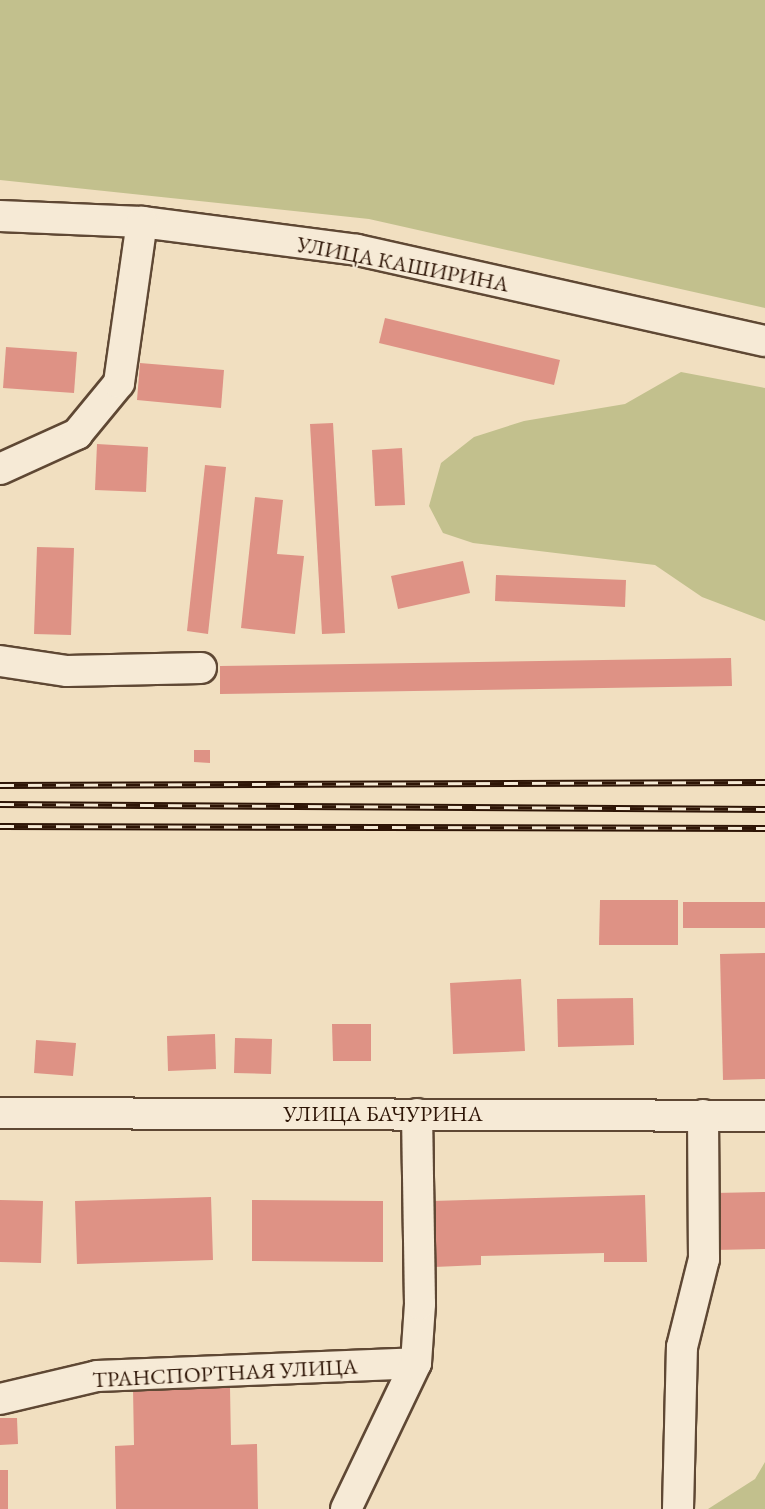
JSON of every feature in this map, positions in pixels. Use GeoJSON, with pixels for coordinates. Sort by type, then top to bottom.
{"type":"FeatureCollection","features":[{"type":"Feature","properties":{"kind":"street","name":"УЛИЦА КАШИРИНА"},"geometry":{"type":"LineString","coordinates":[[0,216],[142,222],[357,250],[765,341]]}},
{"type":"Feature","properties":{"kind":"street"},"geometry":{"type":"LineString","coordinates":[[0,469],[77,434],[119,382],[142,222]]}},
{"type":"Feature","properties":{"kind":"street"},"geometry":{"type":"LineString","coordinates":[[0,661],[67,671],[201,668]]}},
{"type":"Feature","properties":{"kind":"street","name":"УЛИЦА БАЧУРИНА"},"geometry":{"type":"LineString","coordinates":[[0,1113],[765,1116]]}},
{"type":"Feature","properties":{"kind":"street"},"geometry":{"type":"LineString","coordinates":[[346,1509],[417,1364],[420,1304],[417,1114]]}},
{"type":"Feature","properties":{"kind":"street"},"geometry":{"type":"LineString","coordinates":[[678,1509],[682,1347],[704,1259],[703,1115]]}},
{"type":"Feature","properties":{"kind":"street","name":"ТРАНСПОРТНАЯ УЛИЦА"},"geometry":{"type":"LineString","coordinates":[[0,1400],[96,1376],[417,1364]]}},
{"type":"Feature","properties":{"kind":"shaded area"},"geometry":{"type":"Polygon","coordinates":[[[0,0],[765,0],[765,308],[369,219],[0,180],[0,0]]]}},
{"type":"Feature","properties":{"kind":"shaded area"},"geometry":{"type":"Polygon","coordinates":[[[681,372],[765,388],[765,621],[702,597],[655,565],[473,543],[443,533],[429,506],[441,463],[474,437],[524,421],[625,404],[681,372]]]}},
{"type":"Feature","properties":{"kind":"shaded area"},"geometry":{"type":"Polygon","coordinates":[[[765,1462],[765,1509],[708,1509],[755,1479],[765,1462]]]}},
{"type":"Feature","properties":{"kind":"building"},"geometry":{"type":"Polygon","coordinates":[[[385,318],[560,360],[554,385],[379,343],[385,318]]]}},
{"type":"Feature","properties":{"kind":"building"},"geometry":{"type":"Polygon","coordinates":[[[6,347],[77,352],[74,393],[3,388],[6,347]]]}},
{"type":"Feature","properties":{"kind":"building"},"geometry":{"type":"Polygon","coordinates":[[[140,363],[224,370],[221,408],[137,400],[140,363]]]}},
{"type":"Feature","properties":{"kind":"building"},"geometry":{"type":"Polygon","coordinates":[[[333,423],[345,633],[322,634],[310,424],[333,423]]]}},
{"type":"Feature","properties":{"kind":"building"},"geometry":{"type":"Polygon","coordinates":[[[97,444],[148,447],[146,492],[95,490],[97,444]]]}},
{"type":"Feature","properties":{"kind":"building"},"geometry":{"type":"Polygon","coordinates":[[[402,448],[405,505],[375,506],[372,450],[402,448]]]}},
{"type":"Feature","properties":{"kind":"building"},"geometry":{"type":"Polygon","coordinates":[[[205,465],[226,467],[208,634],[187,631],[205,465]]]}},
{"type":"Feature","properties":{"kind":"building"},"geometry":{"type":"Polygon","coordinates":[[[255,497],[283,500],[277,554],[304,556],[295,634],[241,628],[255,497]]]}},
{"type":"Feature","properties":{"kind":"building"},"geometry":{"type":"Polygon","coordinates":[[[37,547],[74,548],[71,635],[34,634],[37,547]]]}},
{"type":"Feature","properties":{"kind":"building"},"geometry":{"type":"Polygon","coordinates":[[[463,561],[470,593],[398,609],[391,576],[463,561]]]}},
{"type":"Feature","properties":{"kind":"building"},"geometry":{"type":"Polygon","coordinates":[[[496,575],[626,580],[625,607],[495,601],[496,575]]]}},
{"type":"Feature","properties":{"kind":"building"},"geometry":{"type":"Polygon","coordinates":[[[731,658],[732,686],[220,694],[220,666],[731,658]]]}},
{"type":"Feature","properties":{"kind":"building"},"geometry":{"type":"Polygon","coordinates":[[[194,750],[210,750],[210,763],[194,762],[194,750]]]}},
{"type":"Feature","properties":{"kind":"building"},"geometry":{"type":"Polygon","coordinates":[[[600,900],[678,900],[678,945],[599,945],[600,900]]]}},
{"type":"Feature","properties":{"kind":"building"},"geometry":{"type":"Polygon","coordinates":[[[683,902],[765,902],[765,928],[683,928],[683,902]]]}},
{"type":"Feature","properties":{"kind":"building"},"geometry":{"type":"Polygon","coordinates":[[[765,953],[765,1079],[723,1080],[720,954],[765,953]]]}},
{"type":"Feature","properties":{"kind":"building"},"geometry":{"type":"Polygon","coordinates":[[[521,979],[525,1051],[453,1054],[450,983],[521,979]]]}},
{"type":"Feature","properties":{"kind":"building"},"geometry":{"type":"Polygon","coordinates":[[[633,998],[634,1045],[558,1047],[557,999],[633,998]]]}},
{"type":"Feature","properties":{"kind":"building"},"geometry":{"type":"Polygon","coordinates":[[[332,1024],[371,1024],[371,1061],[333,1061],[332,1024]]]}},
{"type":"Feature","properties":{"kind":"building"},"geometry":{"type":"Polygon","coordinates":[[[215,1034],[216,1069],[168,1071],[167,1036],[215,1034]]]}},
{"type":"Feature","properties":{"kind":"building"},"geometry":{"type":"Polygon","coordinates":[[[235,1038],[272,1039],[271,1074],[234,1073],[235,1038]]]}},
{"type":"Feature","properties":{"kind":"building"},"geometry":{"type":"Polygon","coordinates":[[[36,1040],[76,1043],[73,1076],[34,1073],[36,1040]]]}},
{"type":"Feature","properties":{"kind":"building"},"geometry":{"type":"Polygon","coordinates":[[[765,1192],[765,1249],[715,1250],[714,1193],[765,1192]]]}},
{"type":"Feature","properties":{"kind":"building"},"geometry":{"type":"Polygon","coordinates":[[[645,1195],[647,1262],[604,1262],[604,1253],[481,1256],[481,1265],[434,1267],[432,1201],[645,1195]]]}},
{"type":"Feature","properties":{"kind":"building"},"geometry":{"type":"Polygon","coordinates":[[[211,1197],[213,1260],[77,1264],[75,1201],[211,1197]]]}},
{"type":"Feature","properties":{"kind":"building"},"geometry":{"type":"Polygon","coordinates":[[[0,1200],[43,1201],[41,1263],[0,1262],[0,1200]]]}},
{"type":"Feature","properties":{"kind":"building"},"geometry":{"type":"Polygon","coordinates":[[[252,1200],[383,1201],[383,1262],[252,1261],[252,1200]]]}},
{"type":"Feature","properties":{"kind":"building"},"geometry":{"type":"Polygon","coordinates":[[[230,1387],[231,1445],[257,1444],[258,1509],[116,1509],[115,1446],[134,1445],[133,1389],[230,1387]]]}},
{"type":"Feature","properties":{"kind":"building"},"geometry":{"type":"Polygon","coordinates":[[[0,1418],[17,1418],[18,1444],[0,1445],[0,1418]]]}},
{"type":"Feature","properties":{"kind":"building"},"geometry":{"type":"Polygon","coordinates":[[[0,1470],[8,1470],[8,1509],[0,1509],[0,1470]]]}},
{"type":"Feature","properties":{"kind":"railway"},"geometry":{"type":"LineString","coordinates":[[0,785],[765,782]]}},
{"type":"Feature","properties":{"kind":"railway"},"geometry":{"type":"LineString","coordinates":[[0,804],[765,809]]}},
{"type":"Feature","properties":{"kind":"railway"},"geometry":{"type":"LineString","coordinates":[[0,826],[765,828]]}}]}
